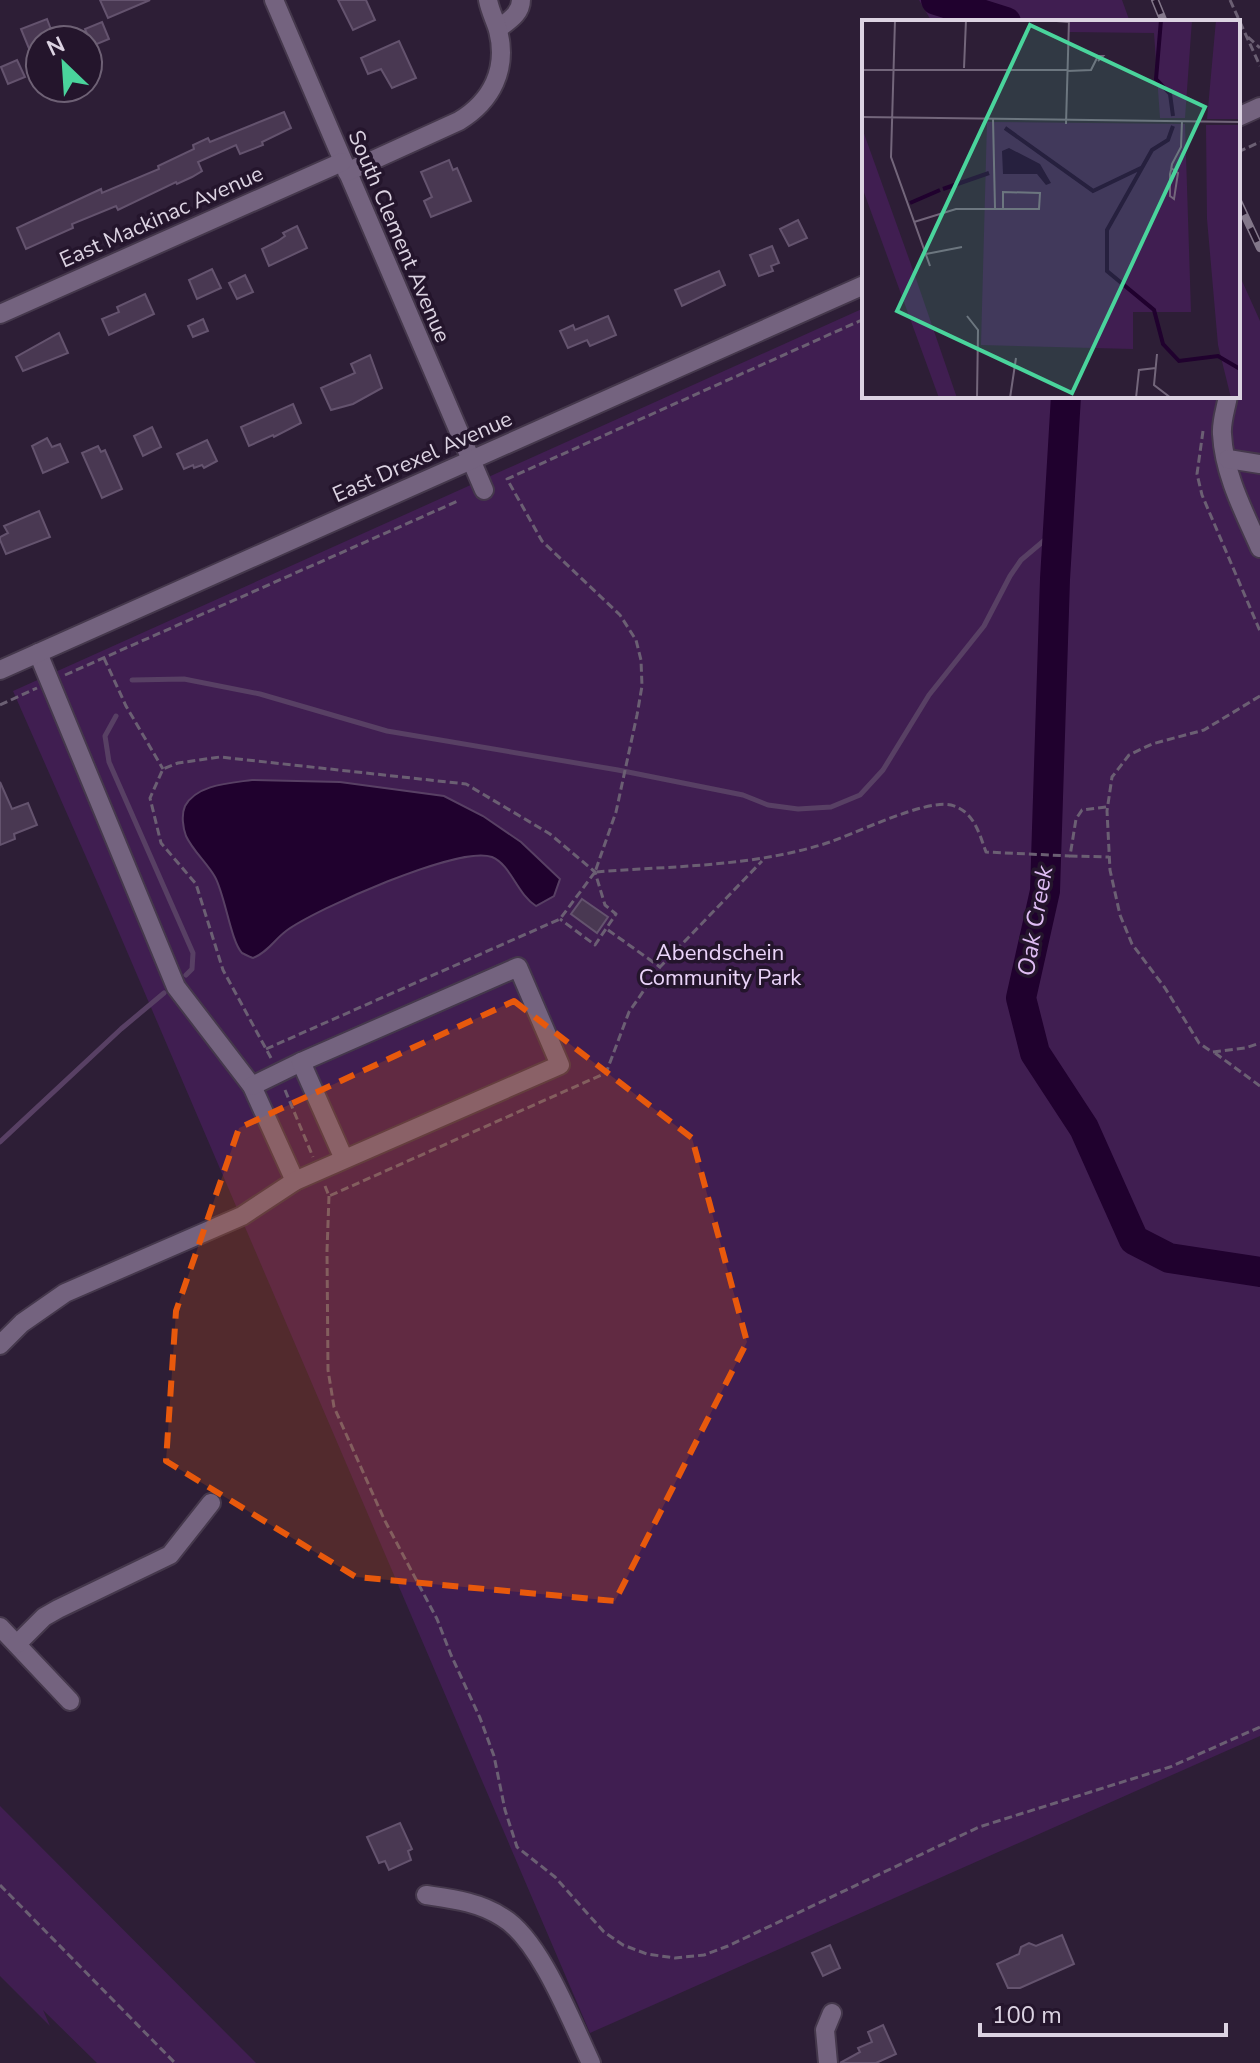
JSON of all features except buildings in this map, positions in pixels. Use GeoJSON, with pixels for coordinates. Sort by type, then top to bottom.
{"type":"FeatureCollection","features":[{"type":"Feature","properties":{"kind":"street","name":"South Clement Avenue"},"geometry":{"type":"LineString","coordinates":[[274,0],[484,490]]}},
{"type":"Feature","properties":{"kind":"street","name":"East Mackinac Avenue"},"geometry":{"type":"LineString","coordinates":[[0,314],[476,110],[486,101],[496,79],[500,51],[498,29],[488,0]]}},
{"type":"Feature","properties":{"kind":"street"},"geometry":{"type":"LineString","coordinates":[[498,29],[514,17],[521,7],[521,0]]}},
{"type":"Feature","properties":{"kind":"street"},"geometry":{"type":"LineString","coordinates":[[1240,116],[1260,107]]}},
{"type":"Feature","properties":{"kind":"street","name":"East Drexel Avenue"},"geometry":{"type":"LineString","coordinates":[[0,670],[862,286]]}},
{"type":"Feature","properties":{"kind":"street"},"geometry":{"type":"LineString","coordinates":[[1228,398],[1222,433],[1236,495],[1260,548]]}},
{"type":"Feature","properties":{"kind":"street"},"geometry":{"type":"LineString","coordinates":[[1228,459],[1260,464]]}},
{"type":"Feature","properties":{"kind":"street"},"geometry":{"type":"LineString","coordinates":[[38,653],[176,987],[252,1086],[295,1181]]}},
{"type":"Feature","properties":{"kind":"street"},"geometry":{"type":"LineString","coordinates":[[0,1345],[22,1323],[65,1293],[242,1216],[295,1181],[560,1065],[518,967],[252,1086]]}},
{"type":"Feature","properties":{"kind":"street"},"geometry":{"type":"LineString","coordinates":[[301,1062],[344,1159]]}},
{"type":"Feature","properties":{"kind":"street"},"geometry":{"type":"LineString","coordinates":[[17,1644],[58,1609],[170,1555],[211,1503]]}},
{"type":"Feature","properties":{"kind":"street"},"geometry":{"type":"LineString","coordinates":[[0,1627],[70,1701]]}},
{"type":"Feature","properties":{"kind":"street"},"geometry":{"type":"LineString","coordinates":[[426,1895],[473,1903],[505,1918],[532,1946],[591,2063]]}},
{"type":"Feature","properties":{"kind":"street"},"geometry":{"type":"LineString","coordinates":[[828,2063],[825,2030],[832,2013]]}},
{"type":"Feature","properties":{"kind":"path"},"geometry":{"type":"LineString","coordinates":[[1230,0],[1239,20]]}},
{"type":"Feature","properties":{"kind":"path"},"geometry":{"type":"LineString","coordinates":[[1240,23],[1260,66]]}},
{"type":"Feature","properties":{"kind":"path"},"geometry":{"type":"LineString","coordinates":[[1245,34],[1260,48]]}},
{"type":"Feature","properties":{"kind":"path"},"geometry":{"type":"LineString","coordinates":[[1240,151],[1260,142]]}},
{"type":"Feature","properties":{"kind":"path"},"geometry":{"type":"LineString","coordinates":[[266,1049],[560,919],[595,872],[616,812],[631,743],[642,686],[641,660],[636,640],[620,615],[542,541],[507,479],[862,320]]}},
{"type":"Feature","properties":{"kind":"path"},"geometry":{"type":"LineString","coordinates":[[1205,425],[1197,474],[1202,495],[1259,627]]}},
{"type":"Feature","properties":{"kind":"path"},"geometry":{"type":"LineString","coordinates":[[58,679],[458,501]]}},
{"type":"Feature","properties":{"kind":"path"},"geometry":{"type":"LineString","coordinates":[[104,658],[126,706],[163,769]]}},
{"type":"Feature","properties":{"kind":"path"},"geometry":{"type":"LineString","coordinates":[[0,705],[41,686]]}},
{"type":"Feature","properties":{"kind":"path"},"geometry":{"type":"LineString","coordinates":[[1260,696],[1204,730],[1152,744],[1129,755],[1112,777],[1107,807],[1109,857],[1120,915],[1132,944],[1165,988],[1199,1043],[1260,1086]]}},
{"type":"Feature","properties":{"kind":"path"},"geometry":{"type":"LineString","coordinates":[[275,1065],[223,970],[196,884],[161,843],[150,798],[163,769],[178,763],[220,757],[466,784],[550,834],[595,872],[605,905],[616,914],[595,945],[560,919]]}},
{"type":"Feature","properties":{"kind":"path"},"geometry":{"type":"LineString","coordinates":[[595,872],[763,860],[824,845],[929,806],[950,805],[967,813],[976,824],[986,852],[1109,857]]}},
{"type":"Feature","properties":{"kind":"path"},"geometry":{"type":"LineString","coordinates":[[1070,856],[1076,819],[1082,810],[1107,807]]}},
{"type":"Feature","properties":{"kind":"path"},"geometry":{"type":"LineString","coordinates":[[606,929],[660,967]]}},
{"type":"Feature","properties":{"kind":"path"},"geometry":{"type":"LineString","coordinates":[[1212,1052],[1260,1043]]}},
{"type":"Feature","properties":{"kind":"path"},"geometry":{"type":"LineString","coordinates":[[329,1196],[328,1370],[334,1407],[384,1519],[437,1619],[494,1756],[517,1847],[555,1877],[604,1932],[623,1945],[647,1954],[675,1958],[704,1955],[979,1827],[1170,1767],[1260,1727]]}},
{"type":"Feature","properties":{"kind":"path"},"geometry":{"type":"LineString","coordinates":[[0,1885],[175,2063]]}},
{"type":"Feature","properties":{"kind":"highlighted area"},"geometry":{"type":"Polygon","coordinates":[[[514,1001],[692,1138],[747,1342],[615,1601],[356,1577],[166,1461],[176,1311],[239,1128],[514,1001]]]}},
{"type":"Feature","properties":{"kind":"green space"},"geometry":{"type":"Polygon","coordinates":[[[919,0],[1122,0],[1129,20],[931,20],[919,0]]]}},
{"type":"Feature","properties":{"kind":"green space","name":"Abendschein Community Park"},"geometry":{"type":"Polygon","coordinates":[[[1240,276],[1260,321],[1260,1736],[590,2033],[13,691],[862,309],[862,398],[1240,398],[1240,276]]]}},
{"type":"Feature","properties":{"kind":"green space"},"geometry":{"type":"Polygon","coordinates":[[[0,1806],[256,2063],[97,2063],[43,2010],[50,2026],[0,1976],[0,1806]]]}},
{"type":"Feature","properties":{"kind":"shaded area"},"geometry":{"type":"Polygon","coordinates":[[[252,780],[340,782],[444,796],[483,816],[521,842],[560,879],[554,896],[536,906],[504,866],[492,857],[450,860],[388,881],[326,908],[286,931],[263,953],[252,958],[238,947],[219,885],[186,836],[183,817],[185,806],[198,793],[215,786],[252,780]]]}},
{"type":"Feature","properties":{"kind":"waterway","name":"Oak Creek"},"geometry":{"type":"LineString","coordinates":[[936,0],[1000,20]]}},
{"type":"Feature","properties":{"kind":"waterway","name":"Oak Creek"},"geometry":{"type":"LineString","coordinates":[[1066,398],[1055,579],[1045,891],[1021,998],[1035,1053],[1084,1128],[1134,1240],[1169,1258],[1260,1272]]}},
{"type":"Feature","properties":{"kind":"waterway"},"geometry":{"type":"LineString","coordinates":[[132,680],[184,679],[260,694],[387,731],[618,770],[743,795],[768,805],[798,809],[831,807],[860,795],[883,770],[929,695],[984,626],[1021,560],[1059,528]]}},
{"type":"Feature","properties":{"kind":"waterway"},"geometry":{"type":"LineString","coordinates":[[116,716],[105,736],[109,762],[193,953],[192,969],[186,975]]}},
{"type":"Feature","properties":{"kind":"waterway"},"geometry":{"type":"LineString","coordinates":[[0,1142],[164,993]]}},
{"type":"Feature","properties":{"kind":"railway"},"geometry":{"type":"LineString","coordinates":[[1155,0],[1163,20]]}},
{"type":"Feature","properties":{"kind":"railway"},"geometry":{"type":"LineString","coordinates":[[1240,205],[1260,248]]}}]}
